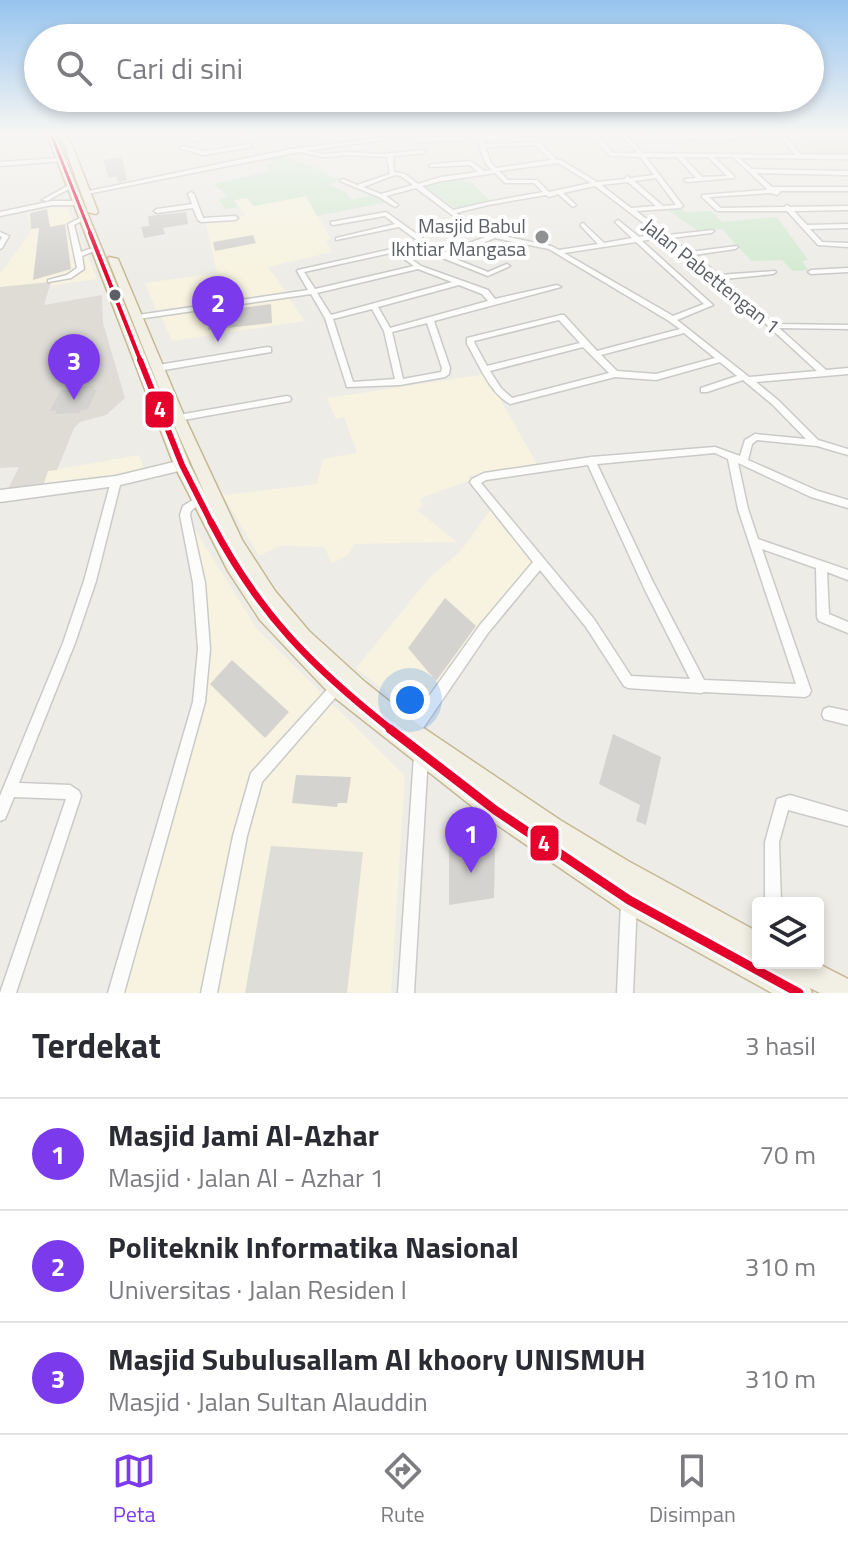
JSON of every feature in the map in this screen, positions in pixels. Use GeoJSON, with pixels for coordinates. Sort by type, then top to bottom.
{"type":"FeatureCollection","features":[{"type":"Feature","properties":{"kind":"highway"},"geometry":{"type":"LineString","coordinates":[[71,180],[98,248],[118,286],[144,316],[158,368],[230,547],[302,637],[358,689],[412,732],[619,870],[752,943]]}},
{"type":"Feature","properties":{"kind":"highway"},"geometry":{"type":"LineString","coordinates":[[76,180],[80,200]]}},
{"type":"Feature","properties":{"kind":"highway"},"geometry":{"type":"LineString","coordinates":[[80,200],[85,196],[182,465],[199,500],[230,547],[267,614],[337,687],[421,756],[629,900],[799,993]]}},
{"type":"Feature","properties":{"kind":"highway"},"geometry":{"type":"LineString","coordinates":[[801,969],[848,993]]}},
{"type":"Feature","properties":{"kind":"main road"},"geometry":{"type":"LineString","coordinates":[[0,496],[116,481],[182,465]]}},
{"type":"Feature","properties":{"kind":"street"},"geometry":{"type":"LineString","coordinates":[[0,212],[52,201],[80,200],[151,180]]}},
{"type":"Feature","properties":{"kind":"street"},"geometry":{"type":"LineString","coordinates":[[359,186],[376,180]]}},
{"type":"Feature","properties":{"kind":"street"},"geometry":{"type":"LineString","coordinates":[[410,180],[475,230],[558,252],[634,300],[672,319],[747,379],[818,444]]}},
{"type":"Feature","properties":{"kind":"street"},"geometry":{"type":"LineString","coordinates":[[381,196],[437,180]]}},
{"type":"Feature","properties":{"kind":"street"},"geometry":{"type":"LineString","coordinates":[[505,180],[508,183],[535,181],[549,195]]}},
{"type":"Feature","properties":{"kind":"street","name":"Jalan Pabettengan 1"},"geometry":{"type":"LineString","coordinates":[[591,180],[718,277],[824,373]]}},
{"type":"Feature","properties":{"kind":"street"},"geometry":{"type":"LineString","coordinates":[[452,212],[493,201],[549,195],[615,180]]}},
{"type":"Feature","properties":{"kind":"street"},"geometry":{"type":"LineString","coordinates":[[630,180],[661,207]]}},
{"type":"Feature","properties":{"kind":"street"},"geometry":{"type":"LineString","coordinates":[[630,210],[680,206],[661,180]]}},
{"type":"Feature","properties":{"kind":"street"},"geometry":{"type":"LineString","coordinates":[[762,180],[816,240],[825,246],[848,245]]}},
{"type":"Feature","properties":{"kind":"street"},"geometry":{"type":"LineString","coordinates":[[343,181],[395,205]]}},
{"type":"Feature","properties":{"kind":"street"},"geometry":{"type":"LineString","coordinates":[[848,189],[708,194],[705,198],[717,210],[848,208]]}},
{"type":"Feature","properties":{"kind":"street"},"geometry":{"type":"LineString","coordinates":[[560,193],[573,205]]}},
{"type":"Feature","properties":{"kind":"street"},"geometry":{"type":"LineString","coordinates":[[191,194],[202,221],[235,218]]}},
{"type":"Feature","properties":{"kind":"street"},"geometry":{"type":"LineString","coordinates":[[52,201],[80,200]]}},
{"type":"Feature","properties":{"kind":"street"},"geometry":{"type":"LineString","coordinates":[[50,281],[69,277],[81,269],[71,224],[80,200]]}},
{"type":"Feature","properties":{"kind":"street"},"geometry":{"type":"LineString","coordinates":[[157,211],[194,206]]}},
{"type":"Feature","properties":{"kind":"street"},"geometry":{"type":"LineString","coordinates":[[333,223],[383,213],[442,256],[488,274],[507,266]]}},
{"type":"Feature","properties":{"kind":"street"},"geometry":{"type":"LineString","coordinates":[[348,220],[359,234]]}},
{"type":"Feature","properties":{"kind":"street"},"geometry":{"type":"LineString","coordinates":[[618,222],[709,305],[672,319]]}},
{"type":"Feature","properties":{"kind":"street"},"geometry":{"type":"LineString","coordinates":[[338,239],[399,225]]}},
{"type":"Feature","properties":{"kind":"street"},"geometry":{"type":"LineString","coordinates":[[583,225],[601,243]]}},
{"type":"Feature","properties":{"kind":"street"},"geometry":{"type":"LineString","coordinates":[[804,227],[848,226]]}},
{"type":"Feature","properties":{"kind":"street"},"geometry":{"type":"LineString","coordinates":[[558,252],[601,243],[711,231]]}},
{"type":"Feature","properties":{"kind":"street"},"geometry":{"type":"LineString","coordinates":[[0,234],[6,236],[0,247]]}},
{"type":"Feature","properties":{"kind":"street"},"geometry":{"type":"LineString","coordinates":[[442,256],[493,237]]}},
{"type":"Feature","properties":{"kind":"street"},"geometry":{"type":"LineString","coordinates":[[688,254],[735,247]]}},
{"type":"Feature","properties":{"kind":"street"},"geometry":{"type":"LineString","coordinates":[[79,255],[98,248]]}},
{"type":"Feature","properties":{"kind":"street"},"geometry":{"type":"LineString","coordinates":[[430,320],[446,372],[442,376],[350,385],[329,318],[300,271],[395,249],[419,267],[485,292],[493,302]]}},
{"type":"Feature","properties":{"kind":"street"},"geometry":{"type":"LineString","coordinates":[[144,316],[311,292],[419,267]]}},
{"type":"Feature","properties":{"kind":"street"},"geometry":{"type":"LineString","coordinates":[[811,272],[848,270]]}},
{"type":"Feature","properties":{"kind":"street"},"geometry":{"type":"LineString","coordinates":[[718,277],[773,272]]}},
{"type":"Feature","properties":{"kind":"street"},"geometry":{"type":"LineString","coordinates":[[329,318],[457,283]]}},
{"type":"Feature","properties":{"kind":"street"},"geometry":{"type":"LineString","coordinates":[[388,331],[557,287]]}},
{"type":"Feature","properties":{"kind":"street"},"geometry":{"type":"LineString","coordinates":[[374,306],[388,331],[400,382]]}},
{"type":"Feature","properties":{"kind":"street"},"geometry":{"type":"LineString","coordinates":[[615,374],[561,317],[472,339],[471,344],[486,369],[510,401],[615,374],[656,377],[720,359]]}},
{"type":"Feature","properties":{"kind":"street"},"geometry":{"type":"LineString","coordinates":[[772,326],[848,327]]}},
{"type":"Feature","properties":{"kind":"street"},"geometry":{"type":"LineString","coordinates":[[595,354],[686,330]]}},
{"type":"Feature","properties":{"kind":"street"},"geometry":{"type":"LineString","coordinates":[[486,369],[585,344]]}},
{"type":"Feature","properties":{"kind":"street"},"geometry":{"type":"LineString","coordinates":[[158,368],[268,350]]}},
{"type":"Feature","properties":{"kind":"street"},"geometry":{"type":"LineString","coordinates":[[704,390],[747,379],[848,371]]}},
{"type":"Feature","properties":{"kind":"street"},"geometry":{"type":"LineString","coordinates":[[178,418],[287,399]]}},
{"type":"Feature","properties":{"kind":"street"},"geometry":{"type":"LineString","coordinates":[[848,452],[818,444],[755,437],[748,442],[738,459],[743,509],[805,691],[627,681],[590,623],[475,482],[484,477],[591,461],[715,450],[738,459],[848,504]]}},
{"type":"Feature","properties":{"kind":"street"},"geometry":{"type":"LineString","coordinates":[[591,461],[649,586],[701,687]]}},
{"type":"Feature","properties":{"kind":"street"},"geometry":{"type":"LineString","coordinates":[[0,814],[69,643],[90,581],[116,481]]}},
{"type":"Feature","properties":{"kind":"street"},"geometry":{"type":"LineString","coordinates":[[116,993],[199,702],[204,658],[201,608],[185,515],[187,509],[199,500]]}},
{"type":"Feature","properties":{"kind":"street"},"geometry":{"type":"LineString","coordinates":[[755,542],[848,575]]}},
{"type":"Feature","properties":{"kind":"street"},"geometry":{"type":"LineString","coordinates":[[412,732],[484,629],[539,563]]}},
{"type":"Feature","properties":{"kind":"street"},"geometry":{"type":"LineString","coordinates":[[821,566],[823,617],[848,628]]}},
{"type":"Feature","properties":{"kind":"street"},"geometry":{"type":"LineString","coordinates":[[209,993],[240,836],[256,778],[337,687]]}},
{"type":"Feature","properties":{"kind":"street"},"geometry":{"type":"LineString","coordinates":[[829,714],[848,718]]}},
{"type":"Feature","properties":{"kind":"street"},"geometry":{"type":"LineString","coordinates":[[406,993],[421,756]]}},
{"type":"Feature","properties":{"kind":"street"},"geometry":{"type":"LineString","coordinates":[[8,993],[74,796],[70,792],[10,790]]}},
{"type":"Feature","properties":{"kind":"street"},"geometry":{"type":"LineString","coordinates":[[773,897],[772,842],[776,815],[782,804],[790,802],[848,819]]}},
{"type":"Feature","properties":{"kind":"street"},"geometry":{"type":"LineString","coordinates":[[625,993],[629,900]]}},
{"type":"Feature","properties":{"kind":"shaded area"},"geometry":{"type":"Polygon","coordinates":[[[306,196],[331,239],[326,241],[332,252],[268,267],[287,293],[156,310],[145,283],[217,273],[206,224],[246,216],[234,200],[247,198],[255,206],[306,196]]]}},
{"type":"Feature","properties":{"kind":"shaded area"},"geometry":{"type":"Polygon","coordinates":[[[68,208],[97,279],[50,286],[51,283],[0,287],[0,274],[31,231],[27,213],[68,208]]]}},
{"type":"Feature","properties":{"kind":"shaded area"},"geometry":{"type":"Polygon","coordinates":[[[51,282],[44,305],[102,295],[103,323],[125,398],[106,415],[80,422],[74,428],[57,470],[48,471],[43,486],[8,489],[19,467],[0,468],[0,287],[51,282]]]}},
{"type":"Feature","properties":{"kind":"shaded area"},"geometry":{"type":"Polygon","coordinates":[[[289,298],[305,321],[172,341],[161,316],[289,298]]]}},
{"type":"Feature","properties":{"kind":"shaded area"},"geometry":{"type":"Polygon","coordinates":[[[486,374],[538,466],[468,476],[470,480],[419,499],[423,505],[417,510],[457,542],[354,544],[348,555],[332,563],[324,547],[279,546],[259,556],[223,495],[317,484],[323,459],[357,453],[344,417],[336,419],[327,398],[486,374]]]}},
{"type":"Feature","properties":{"kind":"shaded area"},"geometry":{"type":"Polygon","coordinates":[[[139,455],[144,468],[43,486],[48,471],[139,455]]]}},
{"type":"Feature","properties":{"kind":"shaded area"},"geometry":{"type":"Polygon","coordinates":[[[491,509],[536,566],[419,718],[356,668],[430,577],[460,552],[491,509]]]}},
{"type":"Feature","properties":{"kind":"shaded area"},"geometry":{"type":"Polygon","coordinates":[[[186,515],[257,629],[405,776],[391,993],[118,993],[210,655],[211,632],[186,515]]]}},
{"type":"Feature","properties":{"kind":"shaded area"},"geometry":{"type":"Polygon","coordinates":[[[271,846],[363,852],[347,993],[245,993],[271,846]]]}},
{"type":"Feature","properties":{"kind":"green space"},"geometry":{"type":"Polygon","coordinates":[[[229,180],[338,180],[329,185],[346,192],[352,200],[376,194],[388,202],[317,216],[306,196],[254,206],[247,198],[234,200],[238,207],[225,209],[219,200],[228,196],[213,184],[229,180]]]}},
{"type":"Feature","properties":{"kind":"green space"},"geometry":{"type":"Polygon","coordinates":[[[466,180],[489,200],[456,209],[425,186],[466,180]]]}},
{"type":"Feature","properties":{"kind":"green space"},"geometry":{"type":"Polygon","coordinates":[[[681,208],[685,212],[711,211],[722,222],[777,217],[808,260],[802,261],[808,270],[793,271],[782,260],[751,261],[722,229],[697,230],[666,209],[681,208]]]}},
{"type":"Feature","properties":{"kind":"building"},"geometry":{"type":"Polygon","coordinates":[[[47,209],[50,227],[65,224],[71,269],[33,280],[39,228],[31,229],[30,213],[47,209]]]}},
{"type":"Feature","properties":{"kind":"building"},"geometry":{"type":"Polygon","coordinates":[[[186,212],[188,224],[163,228],[165,234],[144,238],[141,227],[149,226],[148,216],[186,212]]]}},
{"type":"Feature","properties":{"kind":"building"},"geometry":{"type":"Polygon","coordinates":[[[253,235],[256,243],[215,251],[213,242],[253,235]]]}},
{"type":"Feature","properties":{"kind":"building"},"geometry":{"type":"Polygon","coordinates":[[[271,304],[272,323],[208,330],[210,312],[271,304]]]}},
{"type":"Feature","properties":{"kind":"building"},"geometry":{"type":"Polygon","coordinates":[[[94,386],[92,390],[97,389],[88,409],[79,413],[55,414],[57,410],[50,411],[61,390],[94,386]]]}},
{"type":"Feature","properties":{"kind":"building"},"geometry":{"type":"Polygon","coordinates":[[[445,598],[476,626],[436,681],[408,648],[445,598]]]}},
{"type":"Feature","properties":{"kind":"building"},"geometry":{"type":"Polygon","coordinates":[[[232,660],[289,712],[265,738],[210,684],[232,660]]]}},
{"type":"Feature","properties":{"kind":"building"},"geometry":{"type":"Polygon","coordinates":[[[613,734],[661,757],[646,825],[636,821],[640,805],[599,784],[613,734]]]}},
{"type":"Feature","properties":{"kind":"building"},"geometry":{"type":"Polygon","coordinates":[[[296,775],[351,777],[347,803],[338,803],[337,807],[292,803],[296,775]]]}},
{"type":"Feature","properties":{"kind":"building"},"geometry":{"type":"Polygon","coordinates":[[[449,844],[495,848],[494,898],[449,905],[449,844]]]}},
{"type":"Feature","properties":{"kind":"transit line","name":"4"},"geometry":{"type":"LineString","coordinates":[[69,180],[182,465],[234,566],[267,614],[337,687],[495,810],[629,900],[799,993]]}},
{"type":"Feature","properties":{"kind":"place","name":"Masjid Babul Ikhtiar Mangasa"},"geometry":{"type":"Point","coordinates":[542,237]}},
{"type":"Feature","properties":{"kind":"place","name":"Politeknik Informatika Nasional"},"geometry":{"type":"Point","coordinates":[218,342]}},
{"type":"Feature","properties":{"kind":"place","name":"Masjid Subulusallam Al khoory UNISMUH"},"geometry":{"type":"Point","coordinates":[74,400]}},
{"type":"Feature","properties":{"kind":"place","name":"Masjid Jami Al-Azhar"},"geometry":{"type":"Point","coordinates":[471,873]}}]}
